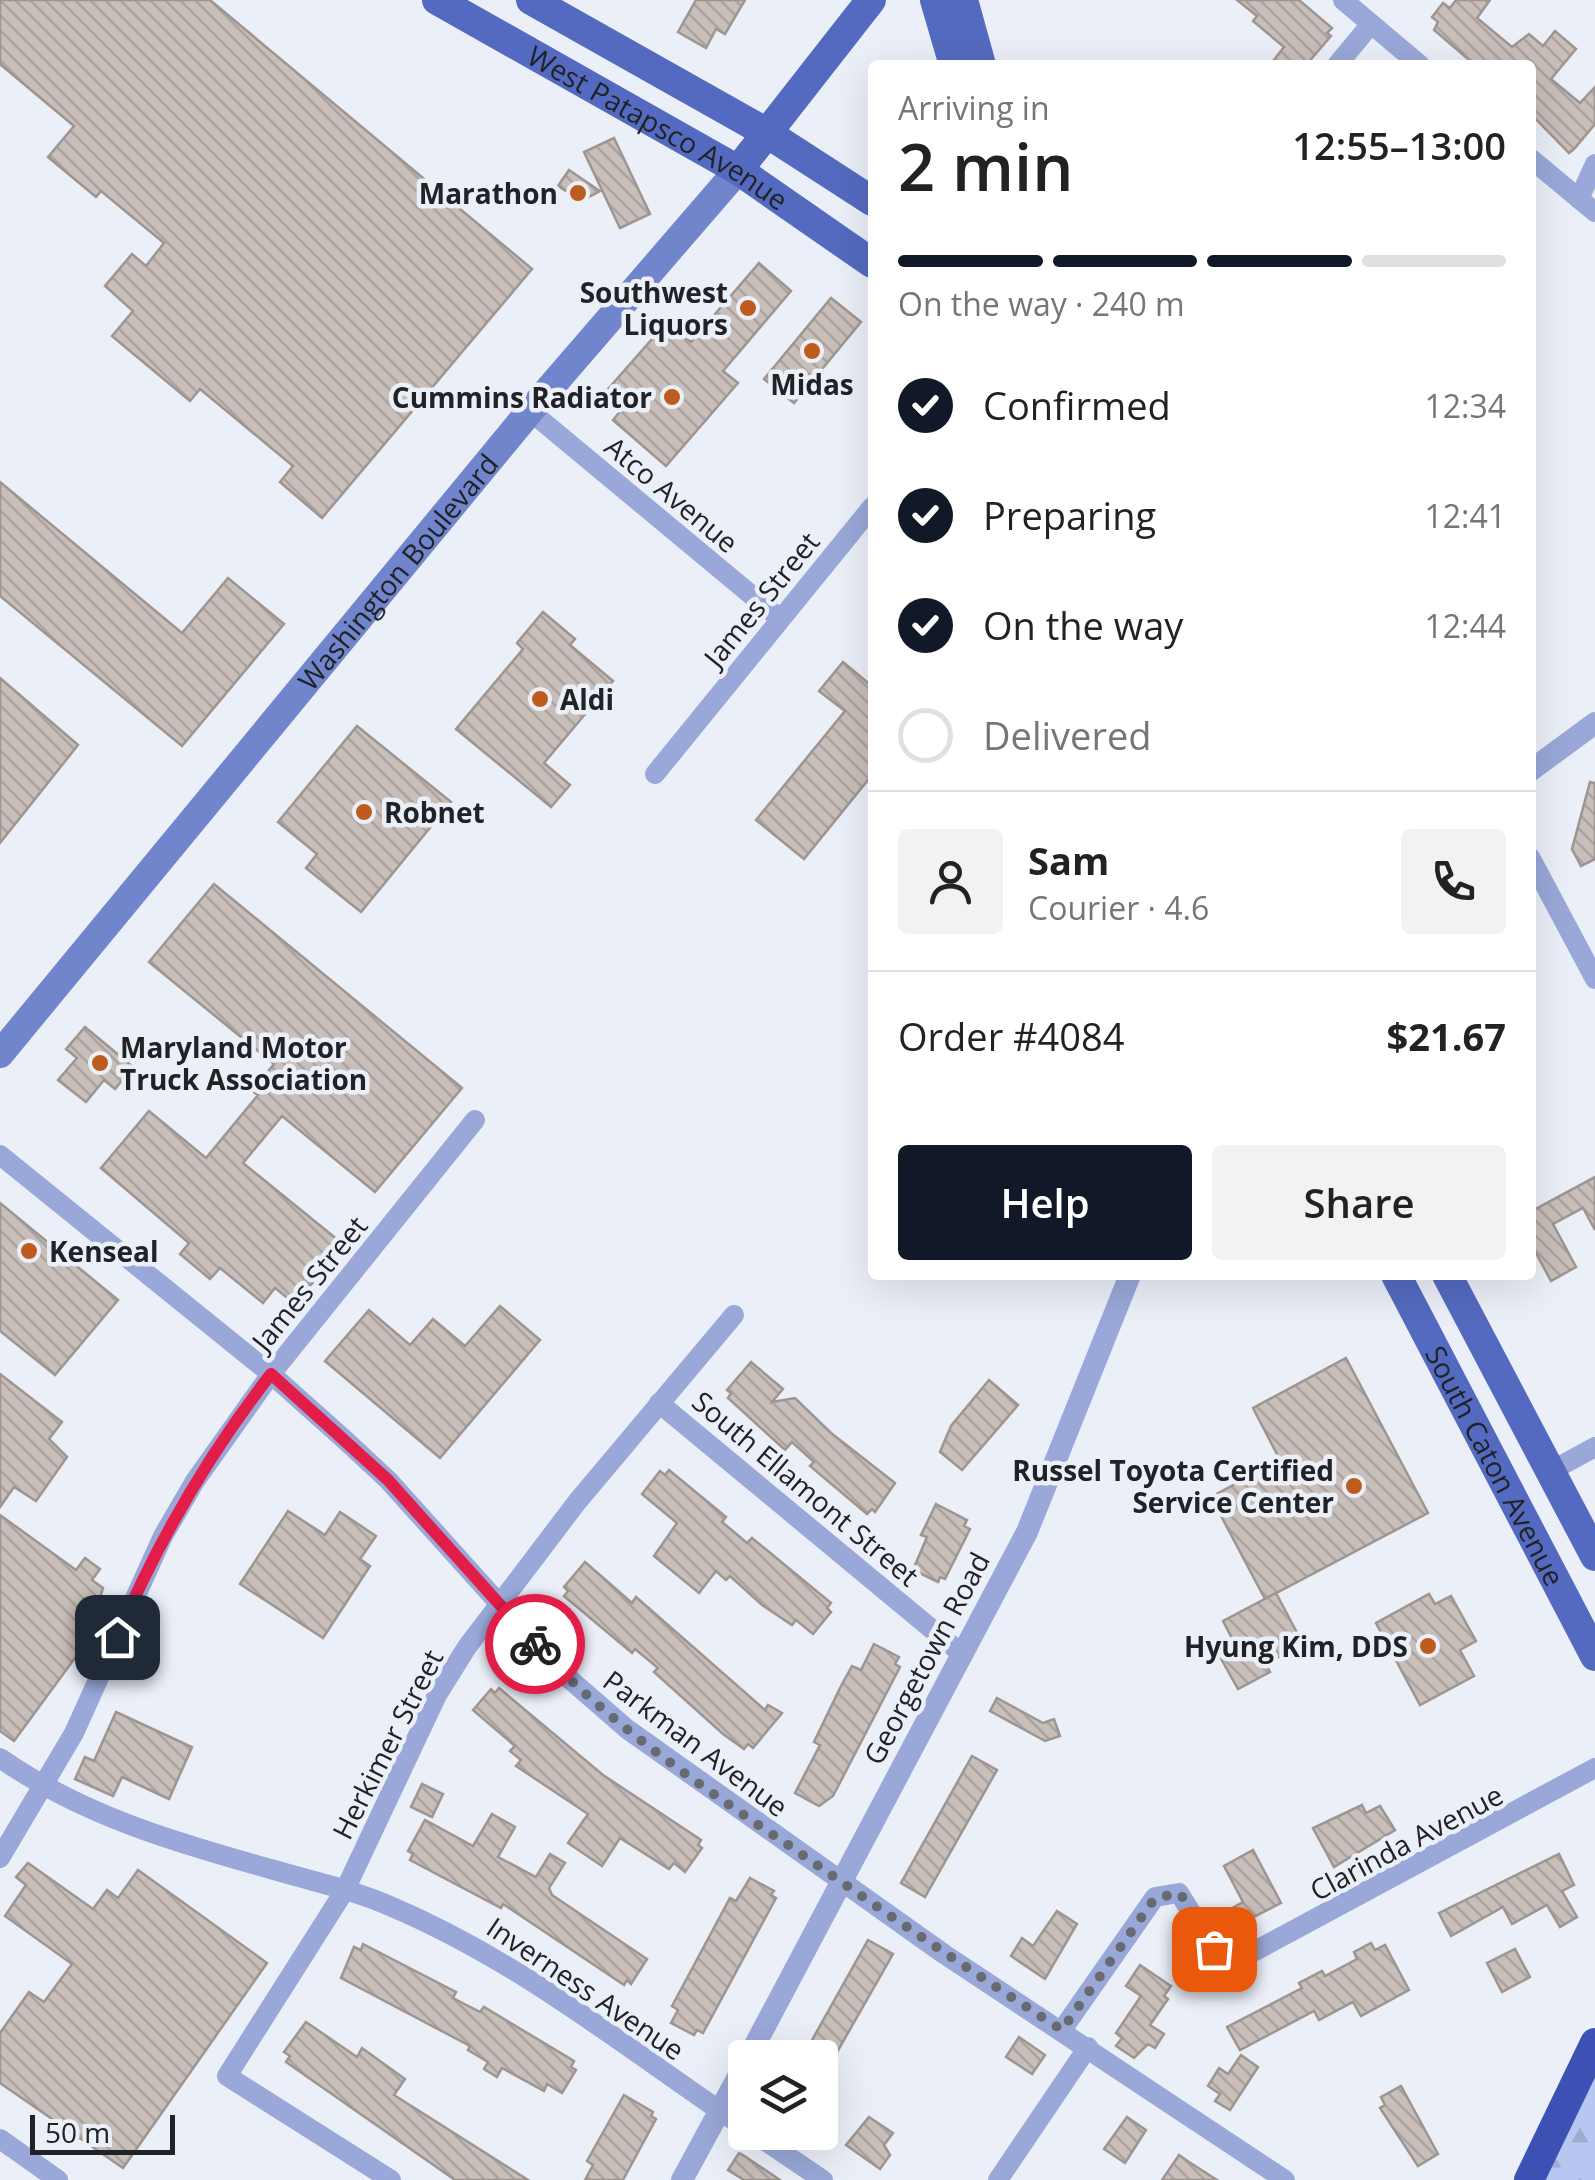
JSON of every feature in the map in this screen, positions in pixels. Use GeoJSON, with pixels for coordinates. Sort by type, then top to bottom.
{"type":"FeatureCollection","features":[{"type":"Feature","properties":{"kind":"highway"},"geometry":{"type":"LineString","coordinates":[[1529,2180],[1595,2043]]}},
{"type":"Feature","properties":{"kind":"main road","name":"West Patapsco Avenue"},"geometry":{"type":"LineString","coordinates":[[438,0],[738,170],[868,260]]}},
{"type":"Feature","properties":{"kind":"main road","name":"West Patapsco Avenue"},"geometry":{"type":"LineString","coordinates":[[531,0],[767,133],[868,198]]}},
{"type":"Feature","properties":{"kind":"main road","name":"Washington Boulevard"},"geometry":{"type":"LineString","coordinates":[[0,1054],[530,411],[738,170],[871,0]]}},
{"type":"Feature","properties":{"kind":"main road"},"geometry":{"type":"LineString","coordinates":[[935,0],[953,60]]}},
{"type":"Feature","properties":{"kind":"main road"},"geometry":{"type":"LineString","coordinates":[[963,0],[980,60]]}},
{"type":"Feature","properties":{"kind":"main road","name":"South Caton Avenue"},"geometry":{"type":"LineString","coordinates":[[1399,1280],[1595,1656]]}},
{"type":"Feature","properties":{"kind":"main road","name":"South Caton Avenue"},"geometry":{"type":"LineString","coordinates":[[1449,1280],[1595,1556]]}},
{"type":"Feature","properties":{"kind":"street"},"geometry":{"type":"LineString","coordinates":[[1343,0],[1414,60]]}},
{"type":"Feature","properties":{"kind":"street"},"geometry":{"type":"LineString","coordinates":[[1341,60],[1371,24]]}},
{"type":"Feature","properties":{"kind":"street"},"geometry":{"type":"LineString","coordinates":[[1536,163],[1587,205],[1595,164]]}},
{"type":"Feature","properties":{"kind":"street","name":"Atco Avenue"},"geometry":{"type":"LineString","coordinates":[[530,411],[779,618]]}},
{"type":"Feature","properties":{"kind":"street","name":"James Street"},"geometry":{"type":"LineString","coordinates":[[655,774],[868,512]]}},
{"type":"Feature","properties":{"kind":"street"},"geometry":{"type":"LineString","coordinates":[[1536,767],[1595,723]]}},
{"type":"Feature","properties":{"kind":"street"},"geometry":{"type":"LineString","coordinates":[[1536,868],[1595,979]]}},
{"type":"Feature","properties":{"kind":"street","name":"James Street"},"geometry":{"type":"LineString","coordinates":[[0,1858],[45,1789],[98,1685],[166,1530],[231,1426],[474,1120]]}},
{"type":"Feature","properties":{"kind":"street","name":"Parkman Avenue"},"geometry":{"type":"LineString","coordinates":[[0,1156],[271,1374],[388,1480],[497,1603],[600,1708],[840,1881],[1285,2180]]}},
{"type":"Feature","properties":{"kind":"street","name":"Georgetown Road"},"geometry":{"type":"LineString","coordinates":[[757,2040],[1027,1532],[1128,1280]]}},
{"type":"Feature","properties":{"kind":"street","name":"Herkimer Street"},"geometry":{"type":"LineString","coordinates":[[391,2180],[227,2076],[345,1890],[437,1695],[497,1603],[734,1315]]}},
{"type":"Feature","properties":{"kind":"street","name":"South Ellamont Street"},"geometry":{"type":"LineString","coordinates":[[659,1402],[963,1655]]}},
{"type":"Feature","properties":{"kind":"street"},"geometry":{"type":"LineString","coordinates":[[1550,1471],[1595,1448]]}},
{"type":"Feature","properties":{"kind":"street","name":"Inverness Avenue"},"geometry":{"type":"LineString","coordinates":[[0,1758],[45,1789],[160,1836],[386,1904],[494,1955],[728,2116]]}},
{"type":"Feature","properties":{"kind":"street","name":"Clarinda Avenue"},"geometry":{"type":"LineString","coordinates":[[1062,2030],[1147,1905],[1166,1893],[1180,1893],[1186,1900],[1219,1957],[1240,1959],[1595,1768]]}},
{"type":"Feature","properties":{"kind":"street"},"geometry":{"type":"LineString","coordinates":[[998,2180],[1088,2046]]}},
{"type":"Feature","properties":{"kind":"street","name":"Georgetown Road"},"geometry":{"type":"LineString","coordinates":[[682,2180],[728,2096]]}},
{"type":"Feature","properties":{"kind":"street"},"geometry":{"type":"LineString","coordinates":[[0,2139],[58,2180]]}},
{"type":"Feature","properties":{"kind":"street"},"geometry":{"type":"LineString","coordinates":[[779,2150],[824,2180]]}},
{"type":"Feature","properties":{"kind":"green space"},"geometry":{"type":"Polygon","coordinates":[[[1595,2075],[1595,2180],[1544,2180],[1595,2075]]]}},
{"type":"Feature","properties":{"kind":"building"},"geometry":{"type":"Polygon","coordinates":[[[0,0],[210,0],[532,269],[322,518],[280,482],[293,466],[200,389],[190,401],[112,336],[133,311],[105,286],[132,254],[146,266],[164,243],[101,191],[96,197],[48,157],[74,126],[0,64],[0,0]]]}},
{"type":"Feature","properties":{"kind":"building"},"geometry":{"type":"Polygon","coordinates":[[[696,0],[745,0],[725,34],[716,29],[706,48],[678,32],[696,0]]]}},
{"type":"Feature","properties":{"kind":"building"},"geometry":{"type":"Polygon","coordinates":[[[1237,0],[1299,0],[1332,28],[1327,33],[1331,36],[1310,60],[1274,60],[1284,47],[1253,21],[1257,16],[1237,0]]]}},
{"type":"Feature","properties":{"kind":"building"},"geometry":{"type":"Polygon","coordinates":[[[1456,0],[1490,0],[1477,18],[1512,47],[1529,34],[1543,46],[1555,31],[1576,49],[1551,79],[1580,103],[1595,87],[1595,124],[1574,149],[1569,153],[1536,119],[1536,60],[1469,60],[1434,30],[1438,22],[1432,17],[1443,3],[1450,8],[1456,0]]]}},
{"type":"Feature","properties":{"kind":"building","name":"Marathon"},"geometry":{"type":"Polygon","coordinates":[[[614,138],[650,214],[620,228],[584,152],[614,138]]]}},
{"type":"Feature","properties":{"kind":"building","name":"Marathon"},"geometry":{"type":"Polygon","coordinates":[[[569,170],[600,191],[581,201],[558,186],[569,170]]]}},
{"type":"Feature","properties":{"kind":"building","name":"Cummins Radiator"},"geometry":{"type":"Polygon","coordinates":[[[759,263],[791,291],[723,371],[738,383],[666,466],[613,420],[626,404],[608,389],[667,322],[691,342],[759,263]]]}},
{"type":"Feature","properties":{"kind":"building","name":"Midas"},"geometry":{"type":"Polygon","coordinates":[[[831,298],[861,322],[794,403],[764,379],[831,298]]]}},
{"type":"Feature","properties":{"kind":"building"},"geometry":{"type":"Polygon","coordinates":[[[0,482],[182,633],[228,578],[284,624],[182,746],[0,596],[0,482]]]}},
{"type":"Feature","properties":{"kind":"building","name":"Aldi"},"geometry":{"type":"Polygon","coordinates":[[[543,612],[575,639],[570,645],[613,681],[544,763],[570,785],[551,807],[456,729],[523,649],[517,643],[543,612]]]}},
{"type":"Feature","properties":{"kind":"building"},"geometry":{"type":"Polygon","coordinates":[[[843,662],[868,683],[868,780],[804,859],[756,820],[845,711],[819,691],[843,662]]]}},
{"type":"Feature","properties":{"kind":"building"},"geometry":{"type":"Polygon","coordinates":[[[0,678],[78,745],[0,843],[0,678]]]}},
{"type":"Feature","properties":{"kind":"building","name":"Robnet"},"geometry":{"type":"Polygon","coordinates":[[[357,726],[451,802],[361,912],[306,868],[317,854],[278,822],[357,726]]]}},
{"type":"Feature","properties":{"kind":"building"},"geometry":{"type":"Polygon","coordinates":[[[1590,782],[1595,783],[1595,859],[1581,866],[1572,849],[1590,782]]]}},
{"type":"Feature","properties":{"kind":"building"},"geometry":{"type":"Polygon","coordinates":[[[214,884],[462,1088],[375,1192],[282,1116],[243,1163],[344,1245],[295,1304],[275,1288],[263,1303],[220,1268],[210,1279],[180,1254],[189,1243],[101,1168],[149,1111],[206,1158],[258,1095],[252,1091],[274,1064],[149,962],[214,884]]]}},
{"type":"Feature","properties":{"kind":"building","name":"Maryland Motor Truck Association"},"geometry":{"type":"Polygon","coordinates":[[[85,1027],[133,1067],[115,1089],[104,1080],[86,1102],[58,1080],[77,1058],[66,1049],[85,1027]]]}},
{"type":"Feature","properties":{"kind":"building"},"geometry":{"type":"Polygon","coordinates":[[[1595,1177],[1595,1230],[1583,1208],[1553,1224],[1576,1267],[1551,1281],[1536,1253],[1536,1209],[1595,1177]]]}},
{"type":"Feature","properties":{"kind":"building","name":"Kenseal"},"geometry":{"type":"Polygon","coordinates":[[[0,1203],[118,1300],[55,1375],[0,1331],[0,1203]]]}},
{"type":"Feature","properties":{"kind":"building"},"geometry":{"type":"Polygon","coordinates":[[[500,1306],[540,1340],[440,1458],[325,1361],[369,1310],[410,1345],[433,1319],[465,1346],[500,1306]]]}},
{"type":"Feature","properties":{"kind":"building","name":"Russel Toyota Certified Service Center"},"geometry":{"type":"Polygon","coordinates":[[[1346,1358],[1428,1513],[1265,1599],[1211,1497],[1280,1460],[1253,1408],[1346,1358]]]}},
{"type":"Feature","properties":{"kind":"building"},"geometry":{"type":"Polygon","coordinates":[[[751,1362],[783,1389],[772,1402],[795,1398],[831,1433],[895,1483],[875,1512],[872,1509],[867,1514],[810,1466],[814,1462],[792,1442],[785,1450],[728,1398],[731,1393],[727,1390],[751,1362]]]}},
{"type":"Feature","properties":{"kind":"building"},"geometry":{"type":"Polygon","coordinates":[[[0,1374],[62,1422],[49,1439],[67,1457],[36,1501],[14,1487],[0,1507],[0,1374]]]}},
{"type":"Feature","properties":{"kind":"building"},"geometry":{"type":"Polygon","coordinates":[[[989,1380],[1018,1405],[962,1470],[940,1452],[951,1426],[989,1380]]]}},
{"type":"Feature","properties":{"kind":"building"},"geometry":{"type":"Polygon","coordinates":[[[669,1470],[726,1517],[722,1522],[747,1543],[752,1538],[831,1603],[827,1608],[831,1612],[813,1634],[796,1620],[792,1625],[762,1605],[730,1576],[726,1580],[716,1571],[699,1593],[654,1556],[677,1523],[642,1494],[660,1471],[665,1475],[669,1470]]]}},
{"type":"Feature","properties":{"kind":"building"},"geometry":{"type":"Polygon","coordinates":[[[936,1504],[967,1520],[964,1526],[970,1529],[945,1579],[940,1577],[938,1582],[913,1570],[927,1537],[921,1535],[936,1504]]]}},
{"type":"Feature","properties":{"kind":"building"},"geometry":{"type":"Polygon","coordinates":[[[288,1511],[325,1535],[340,1512],[376,1536],[360,1559],[370,1566],[323,1638],[240,1584],[288,1511]]]}},
{"type":"Feature","properties":{"kind":"building"},"geometry":{"type":"Polygon","coordinates":[[[0,1515],[76,1570],[85,1558],[100,1569],[92,1580],[103,1588],[86,1643],[14,1741],[0,1731],[0,1515]]]}},
{"type":"Feature","properties":{"kind":"building"},"geometry":{"type":"Polygon","coordinates":[[[585,1562],[632,1603],[636,1597],[765,1710],[768,1705],[782,1713],[753,1748],[748,1744],[744,1749],[723,1734],[654,1672],[658,1668],[635,1649],[632,1653],[564,1596],[568,1591],[564,1587],[585,1562]]]}},
{"type":"Feature","properties":{"kind":"building"},"geometry":{"type":"Polygon","coordinates":[[[1276,1593],[1303,1644],[1266,1664],[1270,1672],[1238,1689],[1219,1655],[1236,1646],[1223,1621],[1276,1593]]]}},
{"type":"Feature","properties":{"kind":"building","name":"Hyung Kim, DDS"},"geometry":{"type":"Polygon","coordinates":[[[1429,1594],[1435,1604],[1451,1596],[1476,1641],[1460,1650],[1474,1676],[1420,1705],[1376,1623],[1429,1594]]]}},
{"type":"Feature","properties":{"kind":"building"},"geometry":{"type":"Polygon","coordinates":[[[874,1644],[899,1657],[895,1664],[900,1667],[833,1796],[819,1806],[795,1793],[820,1745],[814,1742],[841,1686],[852,1666],[861,1670],[874,1644]]]}},
{"type":"Feature","properties":{"kind":"building"},"geometry":{"type":"Polygon","coordinates":[[[499,1688],[603,1775],[701,1840],[698,1845],[702,1848],[685,1872],[674,1863],[669,1869],[620,1838],[602,1866],[568,1843],[588,1814],[516,1766],[521,1760],[510,1751],[515,1746],[473,1710],[491,1689],[495,1693],[499,1688]]]}},
{"type":"Feature","properties":{"kind":"building"},"geometry":{"type":"Polygon","coordinates":[[[997,1698],[1043,1723],[1054,1719],[1060,1736],[1045,1741],[990,1711],[997,1698]]]}},
{"type":"Feature","properties":{"kind":"building"},"geometry":{"type":"Polygon","coordinates":[[[116,1712],[192,1747],[169,1799],[122,1777],[113,1796],[75,1779],[85,1757],[94,1761],[116,1712]]]}},
{"type":"Feature","properties":{"kind":"building"},"geometry":{"type":"Polygon","coordinates":[[[972,1756],[997,1770],[925,1897],[901,1883],[972,1756]]]}},
{"type":"Feature","properties":{"kind":"building"},"geometry":{"type":"Polygon","coordinates":[[[422,1784],[443,1794],[432,1817],[411,1807],[422,1784]]]}},
{"type":"Feature","properties":{"kind":"building"},"geometry":{"type":"Polygon","coordinates":[[[1362,1805],[1366,1813],[1380,1806],[1395,1830],[1334,1867],[1313,1828],[1362,1805]]]}},
{"type":"Feature","properties":{"kind":"building"},"geometry":{"type":"Polygon","coordinates":[[[492,1814],[515,1827],[498,1857],[536,1877],[550,1854],[565,1863],[549,1888],[552,1895],[647,1959],[631,1984],[627,1980],[624,1985],[503,1904],[501,1908],[410,1860],[413,1854],[408,1851],[425,1820],[473,1846],[492,1814]]]}},
{"type":"Feature","properties":{"kind":"building"},"geometry":{"type":"Polygon","coordinates":[[[1253,1850],[1281,1903],[1242,1923],[1234,1907],[1243,1902],[1224,1866],[1253,1850]]]}},
{"type":"Feature","properties":{"kind":"building"},"geometry":{"type":"Polygon","coordinates":[[[1559,1854],[1574,1885],[1562,1891],[1577,1917],[1560,1927],[1547,1905],[1512,1924],[1503,1907],[1451,1936],[1439,1913],[1559,1854]]]}},
{"type":"Feature","properties":{"kind":"building"},"geometry":{"type":"Polygon","coordinates":[[[28,1863],[93,1909],[107,1890],[118,1898],[138,1870],[267,1963],[123,2168],[0,2083],[0,2033],[29,1992],[44,2002],[72,1964],[5,1916],[26,1885],[16,1877],[28,1863]]]}},
{"type":"Feature","properties":{"kind":"building"},"geometry":{"type":"Polygon","coordinates":[[[750,1878],[774,1891],[771,1895],[776,1898],[703,2033],[697,2030],[694,2035],[671,2023],[678,2010],[672,2006],[730,1898],[736,1901],[750,1878]]]}},
{"type":"Feature","properties":{"kind":"building"},"geometry":{"type":"Polygon","coordinates":[[[1057,1911],[1077,1924],[1045,1979],[1011,1956],[1022,1938],[1033,1946],[1057,1911]]]}},
{"type":"Feature","properties":{"kind":"building"},"geometry":{"type":"Polygon","coordinates":[[[868,1940],[893,1954],[838,2050],[838,2040],[812,2040],[868,1940]]]}},
{"type":"Feature","properties":{"kind":"building"},"geometry":{"type":"Polygon","coordinates":[[[1371,1943],[1375,1950],[1385,1945],[1409,1990],[1361,2016],[1353,2002],[1319,2020],[1314,2011],[1240,2050],[1227,2027],[1302,1988],[1299,1983],[1322,1971],[1325,1976],[1357,1959],[1354,1952],[1371,1943]]]}},
{"type":"Feature","properties":{"kind":"building"},"geometry":{"type":"Polygon","coordinates":[[[363,1944],[456,1992],[453,1998],[480,2012],[484,2007],[574,2061],[571,2067],[576,2070],[562,2093],[547,2084],[544,2091],[502,2068],[497,2077],[484,2069],[488,2062],[468,2050],[470,2046],[341,1978],[354,1947],[361,1950],[363,1944]]]}},
{"type":"Feature","properties":{"kind":"building"},"geometry":{"type":"Polygon","coordinates":[[[1515,1949],[1530,1977],[1502,1992],[1487,1963],[1515,1949]]]}},
{"type":"Feature","properties":{"kind":"building"},"geometry":{"type":"Polygon","coordinates":[[[1140,1965],[1171,1986],[1164,1996],[1168,1999],[1150,2025],[1164,2034],[1155,2048],[1148,2044],[1134,2058],[1116,2046],[1122,2038],[1116,2033],[1141,1996],[1126,1986],[1140,1965]]]}},
{"type":"Feature","properties":{"kind":"building"},"geometry":{"type":"Polygon","coordinates":[[[306,2022],[357,2057],[362,2048],[405,2079],[394,2095],[528,2180],[455,2180],[286,2062],[290,2056],[284,2052],[306,2022]]]}},
{"type":"Feature","properties":{"kind":"building"},"geometry":{"type":"Polygon","coordinates":[[[1019,2037],[1045,2055],[1032,2074],[1006,2057],[1019,2037]]]}},
{"type":"Feature","properties":{"kind":"building"},"geometry":{"type":"Polygon","coordinates":[[[1241,2055],[1258,2067],[1230,2110],[1215,2101],[1220,2094],[1208,2086],[1219,2068],[1228,2074],[1241,2055]]]}},
{"type":"Feature","properties":{"kind":"building"},"geometry":{"type":"Polygon","coordinates":[[[1401,2086],[1438,2154],[1418,2166],[1380,2108],[1385,2105],[1381,2097],[1401,2086]]]}},
{"type":"Feature","properties":{"kind":"building"},"geometry":{"type":"Polygon","coordinates":[[[624,2095],[653,2112],[651,2116],[656,2119],[623,2180],[585,2180],[593,2165],[587,2161],[624,2095]]]}},
{"type":"Feature","properties":{"kind":"building"},"geometry":{"type":"Polygon","coordinates":[[[869,2117],[893,2133],[884,2145],[890,2155],[880,2169],[846,2145],[869,2117]]]}},
{"type":"Feature","properties":{"kind":"building"},"geometry":{"type":"Polygon","coordinates":[[[1127,2117],[1146,2130],[1125,2163],[1104,2149],[1127,2117]]]}},
{"type":"Feature","properties":{"kind":"building"},"geometry":{"type":"Polygon","coordinates":[[[739,2153],[780,2180],[744,2180],[728,2170],[739,2153]]]}},
{"type":"Feature","properties":{"kind":"building"},"geometry":{"type":"Polygon","coordinates":[[[1179,2155],[1189,2162],[1217,2180],[1162,2180],[1179,2155]]]}},
{"type":"Feature","properties":{"kind":"way so far"},"geometry":{"type":"LineString","coordinates":[[535,1644],[600,1708],[713,1793],[944,1954],[1062,2030],[1155,1898],[1180,1893],[1214,1949]]}},
{"type":"Feature","properties":{"kind":"place","name":"Marathon"},"geometry":{"type":"Point","coordinates":[578,193]}},
{"type":"Feature","properties":{"kind":"place","name":"Southwest Liquors"},"geometry":{"type":"Point","coordinates":[748,308]}},
{"type":"Feature","properties":{"kind":"place","name":"Midas"},"geometry":{"type":"Point","coordinates":[812,351]}},
{"type":"Feature","properties":{"kind":"place","name":"Cummins Radiator"},"geometry":{"type":"Point","coordinates":[672,397]}},
{"type":"Feature","properties":{"kind":"place","name":"Aldi"},"geometry":{"type":"Point","coordinates":[540,699]}},
{"type":"Feature","properties":{"kind":"place","name":"Robnet"},"geometry":{"type":"Point","coordinates":[364,812]}},
{"type":"Feature","properties":{"kind":"place","name":"Maryland Motor Truck Association"},"geometry":{"type":"Point","coordinates":[100,1063]}},
{"type":"Feature","properties":{"kind":"place","name":"Kenseal"},"geometry":{"type":"Point","coordinates":[29,1251]}},
{"type":"Feature","properties":{"kind":"place","name":"Russel Toyota Certified Service Center"},"geometry":{"type":"Point","coordinates":[1354,1486]}},
{"type":"Feature","properties":{"kind":"place","name":"Hyung Kim, DDS"},"geometry":{"type":"Point","coordinates":[1428,1646]}},
{"type":"Feature","properties":{"kind":"route"},"geometry":{"type":"LineString","coordinates":[[117,1637],[166,1530],[231,1426],[271,1374],[388,1480],[535,1644]]}}]}
